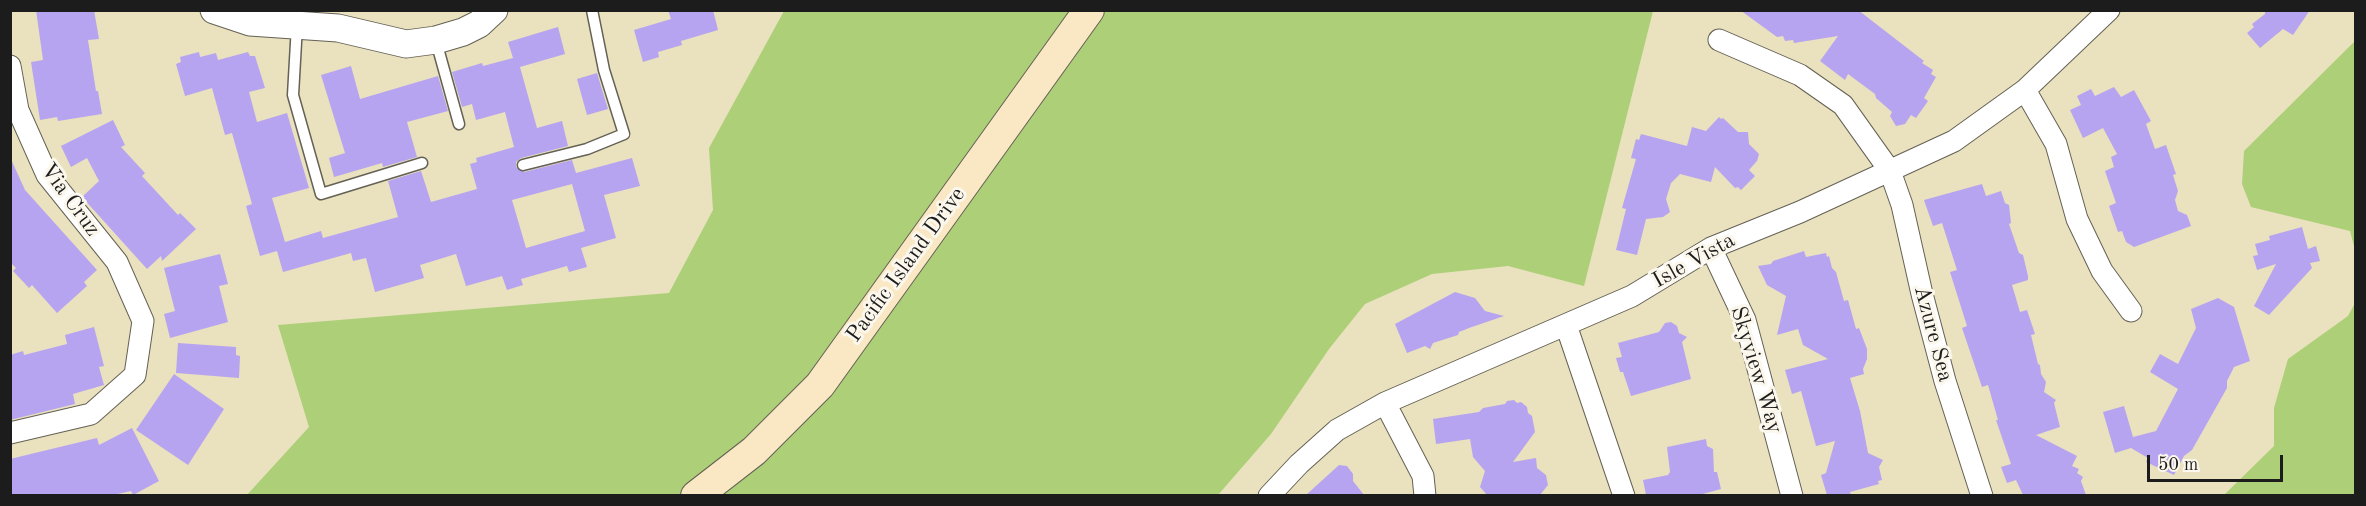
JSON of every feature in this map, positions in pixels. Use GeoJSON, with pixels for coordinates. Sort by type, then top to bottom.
{"type":"FeatureCollection","features":[{"type":"Feature","properties":{"kind":"main road","name":"Pacific Island Drive"},"geometry":{"type":"LineString","coordinates":[[696,495],[754,451],[819,385],[1089,10]]}},
{"type":"Feature","properties":{"kind":"street"},"geometry":{"type":"LineString","coordinates":[[214,10],[250,22],[297,25],[324,23],[406,44],[436,40],[463,32],[479,24],[494,10]]}},
{"type":"Feature","properties":{"kind":"street","name":"Isle Vista"},"geometry":{"type":"LineString","coordinates":[[1269,495],[1337,430],[1385,403],[1632,296],[1710,248],[1800,212],[1954,141],[2025,90],[2109,10]]}},
{"type":"Feature","properties":{"kind":"street","name":"Azure Sea"},"geometry":{"type":"LineString","coordinates":[[1719,40],[1800,75],[1843,105],[1890,171],[1902,205],[1945,381],[1982,495]]}},
{"type":"Feature","properties":{"kind":"street","name":"Via Cruz"},"geometry":{"type":"LineString","coordinates":[[10,66],[18,110],[47,175],[117,262],[143,321],[135,375],[91,414],[10,432]]}},
{"type":"Feature","properties":{"kind":"street"},"geometry":{"type":"LineString","coordinates":[[2025,90],[2056,144],[2082,230],[2102,271],[2131,311]]}},
{"type":"Feature","properties":{"kind":"street","name":"Skyview Way"},"geometry":{"type":"LineString","coordinates":[[1710,248],[1744,320],[1792,495]]}},
{"type":"Feature","properties":{"kind":"street"},"geometry":{"type":"LineString","coordinates":[[1566,325],[1624,495]]}},
{"type":"Feature","properties":{"kind":"street"},"geometry":{"type":"LineString","coordinates":[[1385,403],[1423,476],[1425,495]]}},
{"type":"Feature","properties":{"kind":"lane"},"geometry":{"type":"LineString","coordinates":[[523,165],[587,149],[624,134],[604,70],[592,10]]}},
{"type":"Feature","properties":{"kind":"lane"},"geometry":{"type":"LineString","coordinates":[[297,25],[293,95],[321,194],[422,163]]}},
{"type":"Feature","properties":{"kind":"lane"},"geometry":{"type":"LineString","coordinates":[[436,40],[459,124]]}},
{"type":"Feature","properties":{"kind":"green space"},"geometry":{"type":"Polygon","coordinates":[[[784,11],[1653,11],[1584,286],[1508,266],[1432,274],[1365,304],[1329,349],[1271,434],[1218,495],[246,496],[309,427],[278,325],[669,293],[713,210],[709,148],[784,11]]]}},
{"type":"Feature","properties":{"kind":"green space"},"geometry":{"type":"Polygon","coordinates":[[[2355,41],[2355,250],[2350,231],[2251,207],[2242,184],[2244,151],[2355,41]]]}},
{"type":"Feature","properties":{"kind":"green space"},"geometry":{"type":"Polygon","coordinates":[[[2355,303],[2355,495],[2224,495],[2274,446],[2274,408],[2288,359],[2348,316],[2355,303]]]}},
{"type":"Feature","properties":{"kind":"building"},"geometry":{"type":"Polygon","coordinates":[[[36,10],[94,10],[99,39],[88,40],[102,114],[58,121],[57,117],[40,120],[31,62],[43,60],[36,10]]]}},
{"type":"Feature","properties":{"kind":"building"},"geometry":{"type":"Polygon","coordinates":[[[668,10],[713,10],[718,30],[681,41],[682,45],[658,52],[659,57],[643,62],[634,30],[671,19],[668,10]]]}},
{"type":"Feature","properties":{"kind":"building"},"geometry":{"type":"Polygon","coordinates":[[[1740,10],[1858,10],[1933,70],[1931,74],[1936,77],[1924,98],[1928,101],[1916,118],[1911,115],[1905,124],[1896,126],[1890,116],[1892,112],[1876,98],[1875,94],[1848,74],[1845,80],[1820,61],[1838,36],[1794,43],[1793,40],[1785,41],[1783,36],[1777,37],[1740,10]]]}},
{"type":"Feature","properties":{"kind":"building"},"geometry":{"type":"Polygon","coordinates":[[[2265,10],[2310,10],[2293,35],[2283,29],[2260,48],[2247,33],[2254,27],[2252,24],[2265,14],[2265,10]]]}},
{"type":"Feature","properties":{"kind":"building"},"geometry":{"type":"Polygon","coordinates":[[[558,27],[565,54],[520,67],[537,128],[562,121],[568,146],[521,158],[516,162],[516,167],[524,172],[572,160],[576,173],[632,158],[640,186],[604,195],[616,238],[581,248],[587,267],[569,272],[567,266],[521,279],[523,285],[507,290],[502,276],[466,286],[456,254],[420,265],[424,278],[375,292],[366,258],[353,261],[351,253],[283,272],[277,251],[260,256],[246,206],[252,204],[232,133],[225,135],[212,88],[185,96],[176,64],[181,62],[180,57],[199,52],[200,57],[216,53],[218,60],[248,52],[250,56],[255,56],[265,88],[249,92],[257,122],[287,113],[309,188],[272,198],[285,242],[321,231],[323,238],[398,217],[388,181],[421,171],[431,202],[477,189],[470,164],[477,162],[476,158],[514,147],[505,112],[476,120],[472,104],[462,107],[452,72],[482,63],[483,66],[513,58],[508,42],[558,27]],[[572,184],[512,200],[526,248],[585,231],[572,184]]]}},
{"type":"Feature","properties":{"kind":"building"},"geometry":{"type":"Polygon","coordinates":[[[351,66],[360,99],[438,76],[448,111],[407,122],[417,157],[383,167],[382,163],[334,177],[329,158],[345,153],[321,75],[351,66]]]}},
{"type":"Feature","properties":{"kind":"building"},"geometry":{"type":"Polygon","coordinates":[[[597,73],[608,109],[587,115],[577,79],[597,73]]]}},
{"type":"Feature","properties":{"kind":"building"},"geometry":{"type":"Polygon","coordinates":[[[2114,87],[2121,97],[2134,90],[2151,121],[2146,124],[2155,149],[2166,145],[2176,174],[2173,175],[2178,191],[2175,200],[2178,211],[2187,215],[2191,226],[2134,247],[2126,242],[2122,231],[2118,232],[2109,206],[2116,203],[2105,171],[2114,167],[2111,157],[2117,154],[2103,128],[2083,138],[2070,110],[2081,105],[2077,96],[2091,89],[2095,96],[2114,87]]]}},
{"type":"Feature","properties":{"kind":"building"},"geometry":{"type":"Polygon","coordinates":[[[1719,117],[1738,132],[1748,132],[1749,144],[1759,154],[1757,161],[1749,170],[1755,176],[1741,190],[1738,187],[1735,188],[1715,167],[1711,182],[1680,174],[1671,183],[1666,199],[1670,212],[1663,217],[1646,219],[1637,255],[1616,250],[1626,209],[1622,208],[1636,159],[1631,158],[1636,139],[1639,140],[1641,134],[1687,146],[1692,127],[1706,131],[1719,117]]]}},
{"type":"Feature","properties":{"kind":"building"},"geometry":{"type":"Polygon","coordinates":[[[113,120],[125,145],[121,147],[145,173],[142,176],[178,215],[180,213],[196,229],[162,261],[161,256],[147,269],[82,197],[99,181],[87,158],[71,167],[61,146],[113,120]]]}},
{"type":"Feature","properties":{"kind":"building"},"geometry":{"type":"Polygon","coordinates":[[[10,157],[25,190],[97,270],[84,282],[87,286],[57,313],[32,285],[29,288],[13,271],[16,268],[10,262],[10,157]]]}},
{"type":"Feature","properties":{"kind":"building"},"geometry":{"type":"Polygon","coordinates":[[[1982,184],[1986,196],[2001,191],[2005,203],[2009,205],[2011,223],[2009,224],[2019,253],[2023,255],[2028,276],[2028,280],[2012,285],[2020,312],[2027,310],[2035,334],[2031,335],[2041,374],[2046,382],[2044,392],[2056,400],[2054,403],[2060,427],[2036,435],[2077,456],[2072,466],[2079,469],[2077,473],[2083,477],[2081,481],[2086,495],[2023,495],[2016,480],[2007,483],[2001,467],[2011,464],[1996,420],[1998,420],[1988,385],[1982,387],[1962,328],[1967,326],[1950,272],[1957,270],[1942,223],[1933,226],[1924,200],[1982,184]]]}},
{"type":"Feature","properties":{"kind":"building"},"geometry":{"type":"Polygon","coordinates":[[[2302,227],[2308,249],[2316,246],[2320,261],[2310,263],[2312,268],[2269,315],[2254,306],[2276,264],[2257,270],[2253,256],[2258,255],[2255,244],[2270,240],[2269,236],[2302,227]]]}},
{"type":"Feature","properties":{"kind":"building"},"geometry":{"type":"Polygon","coordinates":[[[1804,251],[1806,257],[1826,253],[1827,257],[1829,256],[1844,301],[1848,300],[1856,329],[1859,328],[1867,349],[1864,374],[1850,378],[1860,411],[1868,453],[1883,460],[1879,467],[1882,480],[1878,481],[1879,484],[1850,492],[1851,495],[1827,495],[1821,475],[1826,473],[1835,441],[1816,446],[1801,391],[1792,394],[1785,370],[1828,359],[1803,345],[1798,329],[1777,335],[1786,296],[1767,285],[1758,266],[1771,264],[1773,261],[1804,251]]]}},
{"type":"Feature","properties":{"kind":"building"},"geometry":{"type":"Polygon","coordinates":[[[220,254],[228,284],[219,286],[228,322],[170,338],[164,314],[175,311],[164,268],[220,254]]]}},
{"type":"Feature","properties":{"kind":"building"},"geometry":{"type":"Polygon","coordinates":[[[1455,292],[1475,298],[1485,311],[1504,316],[1433,343],[1430,349],[1425,346],[1407,353],[1395,324],[1455,292]]]}},
{"type":"Feature","properties":{"kind":"building"},"geometry":{"type":"Polygon","coordinates":[[[2218,298],[2234,307],[2250,361],[2234,367],[2227,381],[2227,388],[2192,450],[2184,456],[2174,475],[2146,462],[2148,458],[2131,448],[2115,453],[2103,412],[2124,406],[2133,437],[2156,431],[2178,389],[2150,372],[2160,354],[2178,364],[2196,328],[2191,309],[2218,298]]]}},
{"type":"Feature","properties":{"kind":"building"},"geometry":{"type":"Polygon","coordinates":[[[1671,322],[1677,326],[1679,333],[1687,337],[1682,342],[1691,379],[1631,396],[1616,358],[1622,357],[1618,343],[1659,332],[1665,323],[1671,322]]]}},
{"type":"Feature","properties":{"kind":"building"},"geometry":{"type":"Polygon","coordinates":[[[94,327],[104,366],[99,367],[104,385],[73,394],[75,404],[10,420],[10,355],[23,351],[24,355],[67,344],[65,335],[94,327]]]}},
{"type":"Feature","properties":{"kind":"building"},"geometry":{"type":"Polygon","coordinates":[[[178,343],[236,347],[236,355],[240,356],[239,378],[176,373],[178,343]]]}},
{"type":"Feature","properties":{"kind":"building"},"geometry":{"type":"Polygon","coordinates":[[[174,374],[224,409],[188,465],[136,430],[174,374]]]}},
{"type":"Feature","properties":{"kind":"building"},"geometry":{"type":"Polygon","coordinates":[[[1514,400],[1527,407],[1528,413],[1532,416],[1535,432],[1513,462],[1536,458],[1537,468],[1546,475],[1548,485],[1540,495],[1487,495],[1480,487],[1485,471],[1473,457],[1470,439],[1436,444],[1433,419],[1479,412],[1483,408],[1514,400]]]}},
{"type":"Feature","properties":{"kind":"building"},"geometry":{"type":"Polygon","coordinates":[[[132,428],[159,481],[133,495],[131,491],[113,495],[10,495],[10,459],[97,438],[99,445],[132,428]]]}},
{"type":"Feature","properties":{"kind":"building"},"geometry":{"type":"Polygon","coordinates":[[[1706,439],[1707,446],[1713,449],[1714,472],[1717,472],[1721,489],[1699,495],[1646,495],[1643,480],[1668,475],[1670,472],[1667,447],[1706,439]]]}},
{"type":"Feature","properties":{"kind":"building"},"geometry":{"type":"Polygon","coordinates":[[[1339,465],[1347,466],[1353,474],[1353,481],[1364,495],[1306,495],[1339,465]]]}}]}
